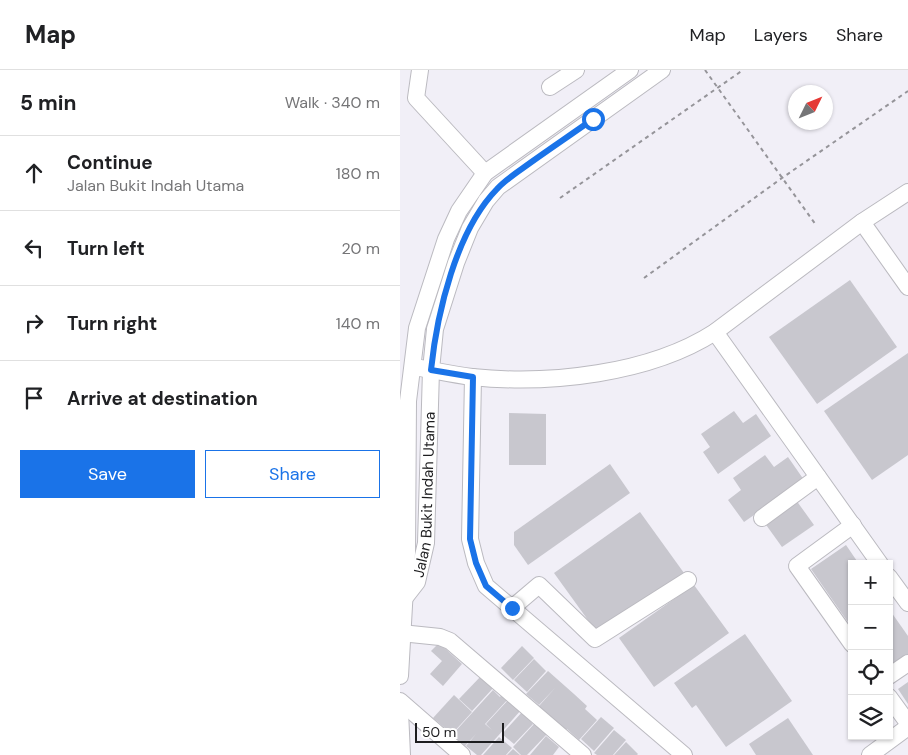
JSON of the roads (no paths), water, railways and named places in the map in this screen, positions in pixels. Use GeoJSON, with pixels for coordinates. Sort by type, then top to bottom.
{"type":"FeatureCollection","features":[{"type":"Feature","properties":{"kind":"street"},"geometry":{"type":"LineString","coordinates":[[420,70],[416,98],[485,173]]}},
{"type":"Feature","properties":{"kind":"street"},"geometry":{"type":"LineString","coordinates":[[550,87],[576,70]]}},
{"type":"Feature","properties":{"kind":"street","name":"Jalan Bukit Indah Utama"},"geometry":{"type":"LineString","coordinates":[[403,600],[407,554],[408,401],[412,366],[417,328],[446,238],[459,211],[485,173],[630,70]]}},
{"type":"Feature","properties":{"kind":"street","name":"Jalan Bukit Indah Utama"},"geometry":{"type":"LineString","coordinates":[[403,600],[417,582],[426,543],[431,370],[435,329],[456,263],[470,228],[486,201],[498,187],[662,70]]}},
{"type":"Feature","properties":{"kind":"street"},"geometry":{"type":"LineString","coordinates":[[412,366],[473,377],[542,380],[602,372],[655,360],[696,344],[715,332],[862,222],[908,192]]}},
{"type":"Feature","properties":{"kind":"street"},"geometry":{"type":"LineString","coordinates":[[862,222],[908,287]]}},
{"type":"Feature","properties":{"kind":"street"},"geometry":{"type":"LineString","coordinates":[[715,332],[877,560]]}},
{"type":"Feature","properties":{"kind":"street"},"geometry":{"type":"LineString","coordinates":[[473,377],[470,539],[476,563],[486,586],[684,755]]}},
{"type":"Feature","properties":{"kind":"street"},"geometry":{"type":"LineString","coordinates":[[762,518],[818,477]]}},
{"type":"Feature","properties":{"kind":"street"},"geometry":{"type":"LineString","coordinates":[[848,638],[797,566],[853,526]]}},
{"type":"Feature","properties":{"kind":"street"},"geometry":{"type":"LineString","coordinates":[[512,608],[539,585],[595,640],[688,580]]}},
{"type":"Feature","properties":{"kind":"street"},"geometry":{"type":"LineString","coordinates":[[893,583],[908,604]]}},
{"type":"Feature","properties":{"kind":"street"},"geometry":{"type":"LineString","coordinates":[[400,676],[403,600]]}},
{"type":"Feature","properties":{"kind":"street"},"geometry":{"type":"LineString","coordinates":[[401,633],[440,637],[450,641],[583,755]]}},
{"type":"Feature","properties":{"kind":"street"},"geometry":{"type":"LineString","coordinates":[[893,673],[908,663]]}},
{"type":"Feature","properties":{"kind":"street"},"geometry":{"type":"LineString","coordinates":[[400,701],[462,755]]}},
{"type":"Feature","properties":{"kind":"street"},"geometry":{"type":"LineString","coordinates":[[870,755],[908,725],[893,703]]}},
{"type":"Feature","properties":{"kind":"street"},"geometry":{"type":"LineString","coordinates":[[400,711],[402,755]]}}]}
